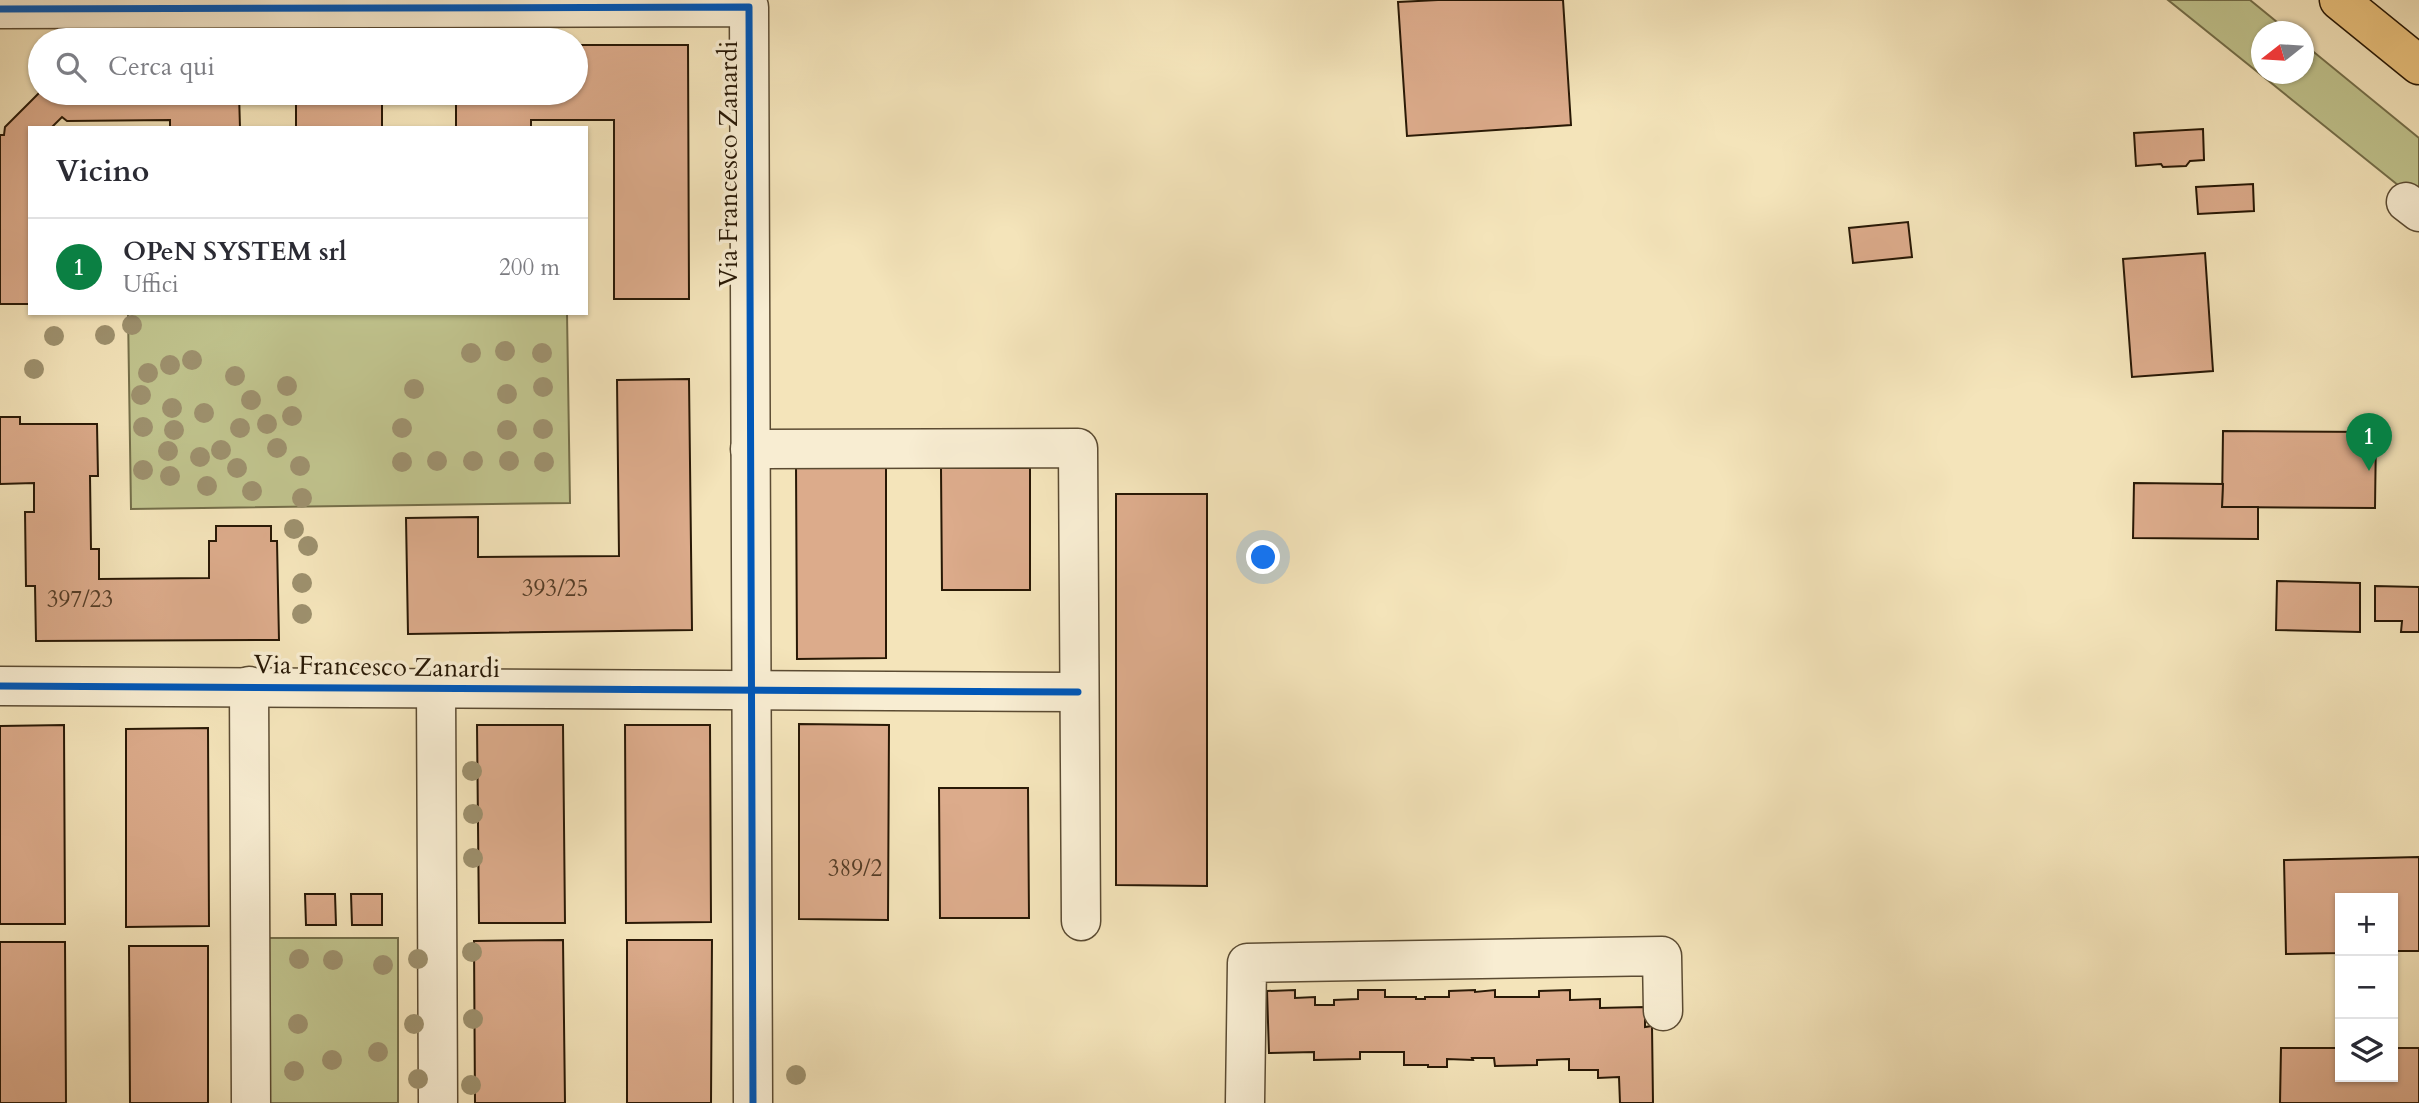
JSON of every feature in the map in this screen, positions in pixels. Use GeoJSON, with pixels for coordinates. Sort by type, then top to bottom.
{"type":"FeatureCollection","features":[{"type":"Feature","properties":{"kind":"highway"},"geometry":{"type":"LineString","coordinates":[[2339,0],[2419,65]]}},
{"type":"Feature","properties":{"kind":"street","name":"Via Francesco Zanardi"},"geometry":{"type":"LineString","coordinates":[[0,9],[749,7],[753,1103]]}},
{"type":"Feature","properties":{"kind":"street"},"geometry":{"type":"LineString","coordinates":[[750,449],[1078,448],[1081,921]]}},
{"type":"Feature","properties":{"kind":"street","name":"Via Francesco Zanardi"},"geometry":{"type":"LineString","coordinates":[[0,686],[1078,692]]}},
{"type":"Feature","properties":{"kind":"street","name":"Via Francesco Zanardi"},"geometry":{"type":"LineString","coordinates":[[249,686],[251,1103]]}},
{"type":"Feature","properties":{"kind":"street","name":"Via Francesco Zanardi"},"geometry":{"type":"LineString","coordinates":[[436,688],[438,1103]]}},
{"type":"Feature","properties":{"kind":"street"},"geometry":{"type":"LineString","coordinates":[[1245,1103],[1247,963],[1662,956],[1663,1012]]}},
{"type":"Feature","properties":{"kind":"green space"},"geometry":{"type":"Polygon","coordinates":[[[2168,0],[2250,0],[2276,21],[2251,21],[2251,67],[2168,0]]]}},
{"type":"Feature","properties":{"kind":"green space"},"geometry":{"type":"Polygon","coordinates":[[[2314,52],[2419,138],[2419,202],[2272,84],[2314,84],[2314,52]]]}},
{"type":"Feature","properties":{"kind":"green space"},"geometry":{"type":"Polygon","coordinates":[[[128,315],[567,315],[570,503],[131,509],[128,315]]]}},
{"type":"Feature","properties":{"kind":"green space"},"geometry":{"type":"Polygon","coordinates":[[[260,938],[398,938],[398,1103],[260,1103],[260,938]]]}},
{"type":"Feature","properties":{"kind":"building"},"geometry":{"type":"Polygon","coordinates":[[[1563,0],[1571,125],[1407,136],[1398,2],[1563,0]]]}},
{"type":"Feature","properties":{"kind":"building"},"geometry":{"type":"Polygon","coordinates":[[[588,45],[688,45],[689,299],[614,299],[614,120],[531,120],[531,126],[456,126],[456,105],[588,105],[588,45]]]}},
{"type":"Feature","properties":{"kind":"building"},"geometry":{"type":"Polygon","coordinates":[[[28,104],[239,105],[240,126],[170,126],[170,120],[67,121],[62,117],[53,126],[28,126],[28,304],[0,304],[0,135],[4,135],[5,127],[28,104]]]}},
{"type":"Feature","properties":{"kind":"building"},"geometry":{"type":"Polygon","coordinates":[[[296,105],[382,105],[382,126],[296,126],[296,105]]]}},
{"type":"Feature","properties":{"kind":"building"},"geometry":{"type":"Polygon","coordinates":[[[2203,129],[2204,160],[2190,161],[2186,166],[2136,166],[2134,133],[2203,129]]]}},
{"type":"Feature","properties":{"kind":"building"},"geometry":{"type":"Polygon","coordinates":[[[2253,184],[2254,211],[2198,214],[2196,187],[2253,184]]]}},
{"type":"Feature","properties":{"kind":"building"},"geometry":{"type":"Polygon","coordinates":[[[1908,222],[1912,257],[1853,263],[1849,228],[1908,222]]]}},
{"type":"Feature","properties":{"kind":"building"},"geometry":{"type":"Polygon","coordinates":[[[2205,253],[2213,371],[2132,377],[2123,259],[2205,253]]]}},
{"type":"Feature","properties":{"kind":"building"},"geometry":{"type":"Polygon","coordinates":[[[689,379],[692,630],[408,634],[406,518],[478,517],[478,557],[619,556],[617,380],[689,379]]]}},
{"type":"Feature","properties":{"kind":"building"},"geometry":{"type":"Polygon","coordinates":[[[0,417],[20,417],[20,424],[97,424],[98,476],[90,476],[91,549],[99,549],[99,579],[209,578],[209,541],[216,541],[216,526],[271,526],[271,541],[277,541],[279,640],[36,641],[35,586],[26,586],[25,512],[34,512],[34,483],[0,484],[0,417]]]}},
{"type":"Feature","properties":{"kind":"building"},"geometry":{"type":"Polygon","coordinates":[[[2223,431],[2376,432],[2375,508],[2222,507],[2223,431]]]}},
{"type":"Feature","properties":{"kind":"building"},"geometry":{"type":"Polygon","coordinates":[[[796,463],[886,463],[886,658],[797,659],[796,463]]]}},
{"type":"Feature","properties":{"kind":"building"},"geometry":{"type":"Polygon","coordinates":[[[941,468],[1030,468],[1030,590],[942,590],[941,468]]]}},
{"type":"Feature","properties":{"kind":"building"},"geometry":{"type":"Polygon","coordinates":[[[2134,483],[2223,484],[2222,507],[2258,507],[2258,539],[2133,538],[2134,483]]]}},
{"type":"Feature","properties":{"kind":"building"},"geometry":{"type":"Polygon","coordinates":[[[1116,494],[1207,494],[1207,886],[1116,885],[1116,494]]]}},
{"type":"Feature","properties":{"kind":"building"},"geometry":{"type":"Polygon","coordinates":[[[2277,581],[2360,583],[2360,632],[2276,630],[2277,581]]]}},
{"type":"Feature","properties":{"kind":"building"},"geometry":{"type":"Polygon","coordinates":[[[2375,586],[2419,587],[2419,632],[2401,632],[2402,621],[2375,621],[2375,586]]]}},
{"type":"Feature","properties":{"kind":"building"},"geometry":{"type":"Polygon","coordinates":[[[799,724],[889,725],[888,920],[799,919],[799,724]]]}},
{"type":"Feature","properties":{"kind":"building"},"geometry":{"type":"Polygon","coordinates":[[[64,725],[65,924],[0,924],[0,726],[64,725]]]}},
{"type":"Feature","properties":{"kind":"building"},"geometry":{"type":"Polygon","coordinates":[[[477,725],[563,725],[565,923],[479,923],[477,725]]]}},
{"type":"Feature","properties":{"kind":"building"},"geometry":{"type":"Polygon","coordinates":[[[625,725],[710,725],[711,922],[626,923],[625,725]]]}},
{"type":"Feature","properties":{"kind":"building"},"geometry":{"type":"Polygon","coordinates":[[[208,728],[209,926],[126,927],[126,729],[208,728]]]}},
{"type":"Feature","properties":{"kind":"building"},"geometry":{"type":"Polygon","coordinates":[[[939,788],[1028,788],[1029,918],[940,918],[939,788]]]}},
{"type":"Feature","properties":{"kind":"building"},"geometry":{"type":"Polygon","coordinates":[[[2419,857],[2419,951],[2398,951],[2398,893],[2335,893],[2335,953],[2286,954],[2284,860],[2419,857]]]}},
{"type":"Feature","properties":{"kind":"building"},"geometry":{"type":"Polygon","coordinates":[[[305,894],[335,894],[336,925],[306,925],[305,894]]]}},
{"type":"Feature","properties":{"kind":"building"},"geometry":{"type":"Polygon","coordinates":[[[351,894],[382,894],[382,925],[352,925],[351,894]]]}},
{"type":"Feature","properties":{"kind":"building"},"geometry":{"type":"Polygon","coordinates":[[[563,940],[565,1103],[475,1103],[474,941],[563,940]]]}},
{"type":"Feature","properties":{"kind":"building"},"geometry":{"type":"Polygon","coordinates":[[[627,940],[712,940],[711,1103],[627,1103],[627,940]]]}},
{"type":"Feature","properties":{"kind":"building"},"geometry":{"type":"Polygon","coordinates":[[[0,942],[65,942],[66,1103],[0,1103],[0,942]]]}},
{"type":"Feature","properties":{"kind":"building"},"geometry":{"type":"Polygon","coordinates":[[[129,946],[208,946],[208,1103],[130,1103],[129,946]]]}},
{"type":"Feature","properties":{"kind":"building"},"geometry":{"type":"Polygon","coordinates":[[[1295,990],[1295,998],[1315,997],[1315,1005],[1334,1005],[1334,1000],[1358,999],[1358,990],[1385,990],[1385,997],[1425,999],[1449,997],[1449,991],[1495,990],[1495,997],[1539,997],[1539,991],[1570,990],[1570,1000],[1600,999],[1600,1008],[1645,1007],[1645,1027],[1652,1026],[1653,1103],[1620,1103],[1619,1077],[1598,1078],[1598,1070],[1569,1070],[1569,1059],[1537,1060],[1537,1065],[1495,1066],[1494,1058],[1447,1059],[1447,1067],[1428,1067],[1404,1065],[1404,1052],[1360,1052],[1360,1059],[1314,1060],[1314,1052],[1269,1053],[1267,991],[1295,990]]]}},
{"type":"Feature","properties":{"kind":"building"},"geometry":{"type":"Polygon","coordinates":[[[2281,1048],[2335,1048],[2335,1082],[2398,1082],[2398,1048],[2419,1048],[2419,1103],[2280,1103],[2281,1048]]]}},
{"type":"Feature","properties":{"kind":"cycle path"},"geometry":{"type":"LineString","coordinates":[[0,9],[749,7],[753,1103]]}},
{"type":"Feature","properties":{"kind":"cycle path"},"geometry":{"type":"LineString","coordinates":[[0,686],[1078,692]]}},
{"type":"Feature","properties":{"kind":"place","name":"OPeN SYSTEM srl"},"geometry":{"type":"Point","coordinates":[2369,471]}}]}
